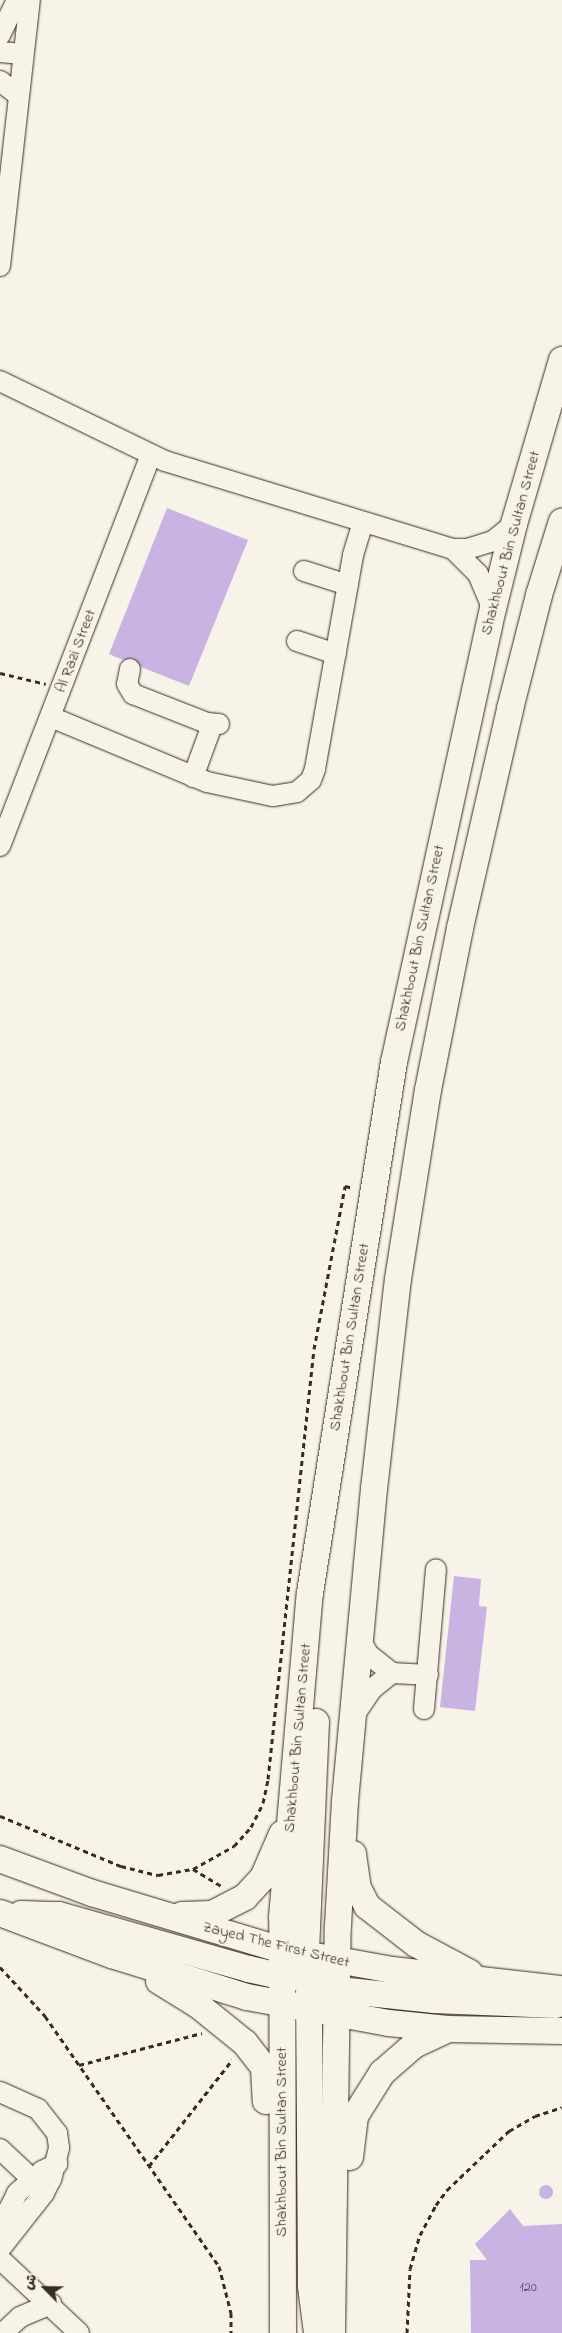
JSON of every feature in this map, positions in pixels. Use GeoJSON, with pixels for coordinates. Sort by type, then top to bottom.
{"type":"FeatureCollection","features":[{"type":"Feature","properties":{"kind":"main road","name":"Shakhbout Bin Sultan Street"},"geometry":{"type":"LineString","coordinates":[[306,1979],[292,1805],[310,1593],[394,1062],[493,609],[514,524],[562,360]]}},
{"type":"Feature","properties":{"kind":"main road","name":"Shakhbout Bin Sultan Street"},"geometry":{"type":"LineString","coordinates":[[283,2333],[280,2196],[283,2003],[306,1979],[338,1961],[345,1801],[351,1721],[397,1289],[428,1090],[458,937],[509,714],[539,596],[562,521]]}},
{"type":"Feature","properties":{"kind":"main road"},"geometry":{"type":"LineString","coordinates":[[310,1593],[316,1656],[316,1718],[306,1979],[311,2286],[316,2333]]}},
{"type":"Feature","properties":{"kind":"main road"},"geometry":{"type":"LineString","coordinates":[[345,1801],[358,1888],[367,1906],[416,1944],[489,1982]]}},
{"type":"Feature","properties":{"kind":"main road"},"geometry":{"type":"LineString","coordinates":[[165,1916],[212,1914],[230,1907],[250,1893],[263,1878],[292,1805]]}},
{"type":"Feature","properties":{"kind":"main road","name":"Zayed The First Street"},"geometry":{"type":"LineString","coordinates":[[0,1859],[165,1916],[306,1979],[337,2014],[448,2029],[562,2031]]}},
{"type":"Feature","properties":{"kind":"main road"},"geometry":{"type":"LineString","coordinates":[[3,1914],[58,1915],[306,1979],[434,2000],[562,2005]]}},
{"type":"Feature","properties":{"kind":"main road"},"geometry":{"type":"LineString","coordinates":[[3,1914],[112,1955],[246,1997],[283,2003]]}},
{"type":"Feature","properties":{"kind":"main road"},"geometry":{"type":"LineString","coordinates":[[112,1955],[187,1997],[242,2040],[264,2068],[267,2144],[280,2196]]}},
{"type":"Feature","properties":{"kind":"main road","name":"Zayed The First Street"},"geometry":{"type":"LineString","coordinates":[[338,1961],[489,1982],[562,1989]]}},
{"type":"Feature","properties":{"kind":"main road"},"geometry":{"type":"LineString","coordinates":[[332,2333],[337,2014]]}},
{"type":"Feature","properties":{"kind":"main road"},"geometry":{"type":"LineString","coordinates":[[343,2333],[355,2116],[365,2097],[396,2058],[448,2029]]}},
{"type":"Feature","properties":{"kind":"street"},"geometry":{"type":"LineString","coordinates":[[0,36],[17,0]]}},
{"type":"Feature","properties":{"kind":"street"},"geometry":{"type":"LineString","coordinates":[[0,266],[30,0]]}},
{"type":"Feature","properties":{"kind":"street"},"geometry":{"type":"LineString","coordinates":[[0,52],[23,54]]}},
{"type":"Feature","properties":{"kind":"street"},"geometry":{"type":"LineString","coordinates":[[0,82],[18,95]]}},
{"type":"Feature","properties":{"kind":"street"},"geometry":{"type":"LineString","coordinates":[[0,381],[151,455],[453,549],[467,549],[493,541],[514,524]]}},
{"type":"Feature","properties":{"kind":"street","name":"Al Razi Street"},"geometry":{"type":"LineString","coordinates":[[0,846],[151,455]]}},
{"type":"Feature","properties":{"kind":"street"},"geometry":{"type":"LineString","coordinates":[[51,718],[193,777],[273,796],[288,795],[304,787],[315,769],[348,584],[363,522]]}},
{"type":"Feature","properties":{"kind":"street"},"geometry":{"type":"LineString","coordinates":[[453,549],[478,574],[493,609]]}},
{"type":"Feature","properties":{"kind":"street"},"geometry":{"type":"LineString","coordinates":[[304,571],[348,584]]}},
{"type":"Feature","properties":{"kind":"street"},"geometry":{"type":"LineString","coordinates":[[297,641],[336,654]]}},
{"type":"Feature","properties":{"kind":"street"},"geometry":{"type":"LineString","coordinates":[[130,669],[127,684],[133,694],[215,725],[193,777]]}},
{"type":"Feature","properties":{"kind":"street"},"geometry":{"type":"LineString","coordinates":[[424,1709],[436,1570]]}},
{"type":"Feature","properties":{"kind":"street"},"geometry":{"type":"LineString","coordinates":[[359,1638],[369,1655],[392,1673],[428,1675]]}},
{"type":"Feature","properties":{"kind":"street"},"geometry":{"type":"LineString","coordinates":[[351,1721],[372,1689],[392,1673]]}},
{"type":"Feature","properties":{"kind":"street"},"geometry":{"type":"LineString","coordinates":[[0,2092],[38,2109],[49,2120],[59,2148],[57,2164],[44,2193],[0,2249]]}},
{"type":"Feature","properties":{"kind":"street"},"geometry":{"type":"LineString","coordinates":[[0,2149],[32,2179]]}},
{"type":"Feature","properties":{"kind":"street"},"geometry":{"type":"LineString","coordinates":[[0,2226],[8,2207],[32,2179],[57,2164]]}},
{"type":"Feature","properties":{"kind":"street"},"geometry":{"type":"LineString","coordinates":[[0,2259],[51,2304],[79,2333]]}},
{"type":"Feature","properties":{"kind":"street"},"geometry":{"type":"LineString","coordinates":[[3,2333],[20,2317],[51,2304]]}},
{"type":"Feature","properties":{"kind":"path"},"geometry":{"type":"LineString","coordinates":[[0,673],[62,688]]}},
{"type":"Feature","properties":{"kind":"path"},"geometry":{"type":"LineString","coordinates":[[0,1816],[121,1866],[158,1876],[193,1869],[234,1846],[251,1827],[263,1803],[268,1779],[314,1349],[345,1186],[374,1194]]}},
{"type":"Feature","properties":{"kind":"path"},"geometry":{"type":"LineString","coordinates":[[0,1967],[45,2016],[220,2266],[231,2313],[232,2333]]}},
{"type":"Feature","properties":{"kind":"path"},"geometry":{"type":"LineString","coordinates":[[79,2065],[203,2033],[217,2031],[242,2040],[149,2166]]}},
{"type":"Feature","properties":{"kind":"path"},"geometry":{"type":"LineString","coordinates":[[407,2333],[410,2269],[420,2235],[436,2204],[498,2139],[535,2116],[562,2107]]}},
{"type":"Feature","properties":{"kind":"building"},"geometry":{"type":"Polygon","coordinates":[[[167,508],[248,540],[189,686],[141,667],[133,658],[123,660],[109,654],[167,508]]]}},
{"type":"Feature","properties":{"kind":"building"},"geometry":{"type":"Polygon","coordinates":[[[454,1576],[481,1579],[479,1606],[487,1607],[475,1711],[440,1707],[454,1576]]]}},
{"type":"Feature","properties":{"kind":"building"},"geometry":{"type":"Polygon","coordinates":[[[546,2185],[551,2187],[553,2192],[551,2197],[546,2199],[541,2197],[539,2192],[541,2187],[546,2185]]]}},
{"type":"Feature","properties":{"kind":"building"},"geometry":{"type":"Polygon","coordinates":[[[510,2209],[523,2226],[562,2224],[562,2333],[471,2333],[470,2260],[487,2260],[475,2244],[510,2209]]]}}]}
